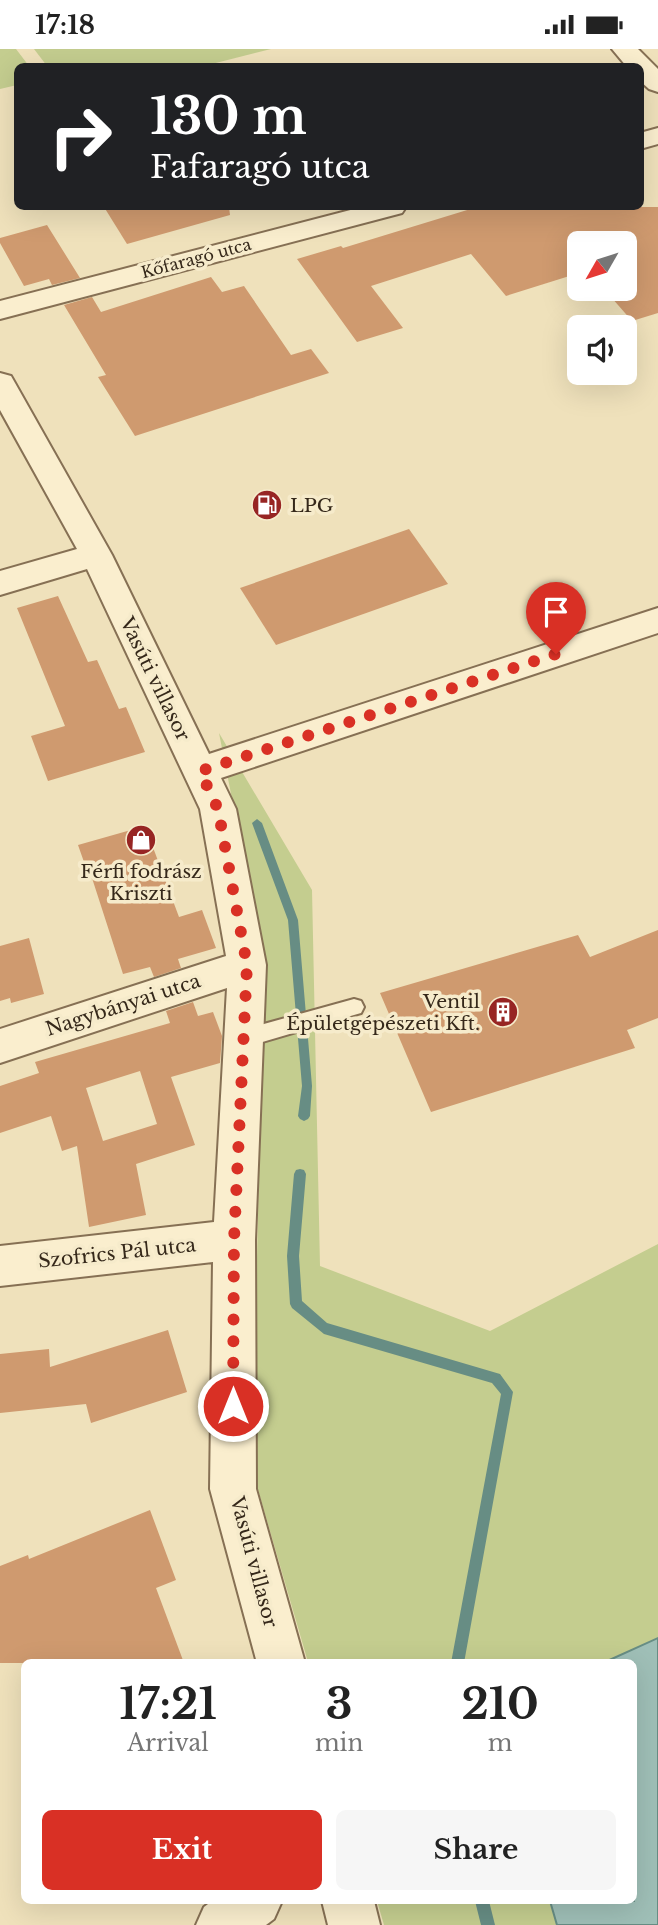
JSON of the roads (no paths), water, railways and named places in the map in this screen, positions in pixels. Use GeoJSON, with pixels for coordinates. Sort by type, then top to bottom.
{"type":"FeatureCollection","features":[{"type":"Feature","properties":{"kind":"street"},"geometry":{"type":"LineString","coordinates":[[624,49],[638,63]]}},
{"type":"Feature","properties":{"kind":"street"},"geometry":{"type":"LineString","coordinates":[[644,70],[658,84]]}},
{"type":"Feature","properties":{"kind":"street","name":"Kőfaragó utca"},"geometry":{"type":"LineString","coordinates":[[0,310],[381,210]]}},
{"type":"Feature","properties":{"kind":"street","name":"Vasúti villasor"},"geometry":{"type":"LineString","coordinates":[[0,383],[96,555],[218,809],[247,965],[234,1240],[233,1489],[280,1659]]}},
{"type":"Feature","properties":{"kind":"street"},"geometry":{"type":"LineString","coordinates":[[0,583],[96,555]]}},
{"type":"Feature","properties":{"kind":"street"},"geometry":{"type":"LineString","coordinates":[[200,771],[658,620]]}},
{"type":"Feature","properties":{"kind":"street","name":"Nagybányai utca"},"geometry":{"type":"LineString","coordinates":[[0,1046],[247,965]]}},
{"type":"Feature","properties":{"kind":"street","name":"Szofrics Pál utca"},"geometry":{"type":"LineString","coordinates":[[0,1266],[234,1240]]}},
{"type":"Feature","properties":{"kind":"street"},"geometry":{"type":"LineString","coordinates":[[222,1925],[252,1904]]}},
{"type":"Feature","properties":{"kind":"street"},"geometry":{"type":"LineString","coordinates":[[349,1904],[354,1925]]}},
{"type":"Feature","properties":{"kind":"lane"},"geometry":{"type":"LineString","coordinates":[[242,1039],[355,1007]]}},
{"type":"Feature","properties":{"kind":"water"},"geometry":{"type":"Polygon","coordinates":[[[658,1638],[658,1925],[557,1925],[551,1904],[637,1904],[637,1659],[612,1659],[658,1638]]]}},
{"type":"Feature","properties":{"kind":"waterway"},"geometry":{"type":"LineString","coordinates":[[257,823],[293,920],[307,1086],[304,1116]]}},
{"type":"Feature","properties":{"kind":"waterway"},"geometry":{"type":"LineString","coordinates":[[300,1174],[293,1256],[296,1304],[324,1328],[496,1378],[507,1392],[458,1659]]}},
{"type":"Feature","properties":{"kind":"waterway"},"geometry":{"type":"LineString","coordinates":[[483,1904],[488,1925]]}},
{"type":"Feature","properties":{"kind":"place","name":"LPG"},"geometry":{"type":"Point","coordinates":[267,505]}},
{"type":"Feature","properties":{"kind":"place","name":"Férfi fodrász Kriszti"},"geometry":{"type":"Point","coordinates":[141,840]}},
{"type":"Feature","properties":{"kind":"place","name":"Ventil Épületgépészeti Kft."},"geometry":{"type":"Point","coordinates":[503,1012]}}]}
